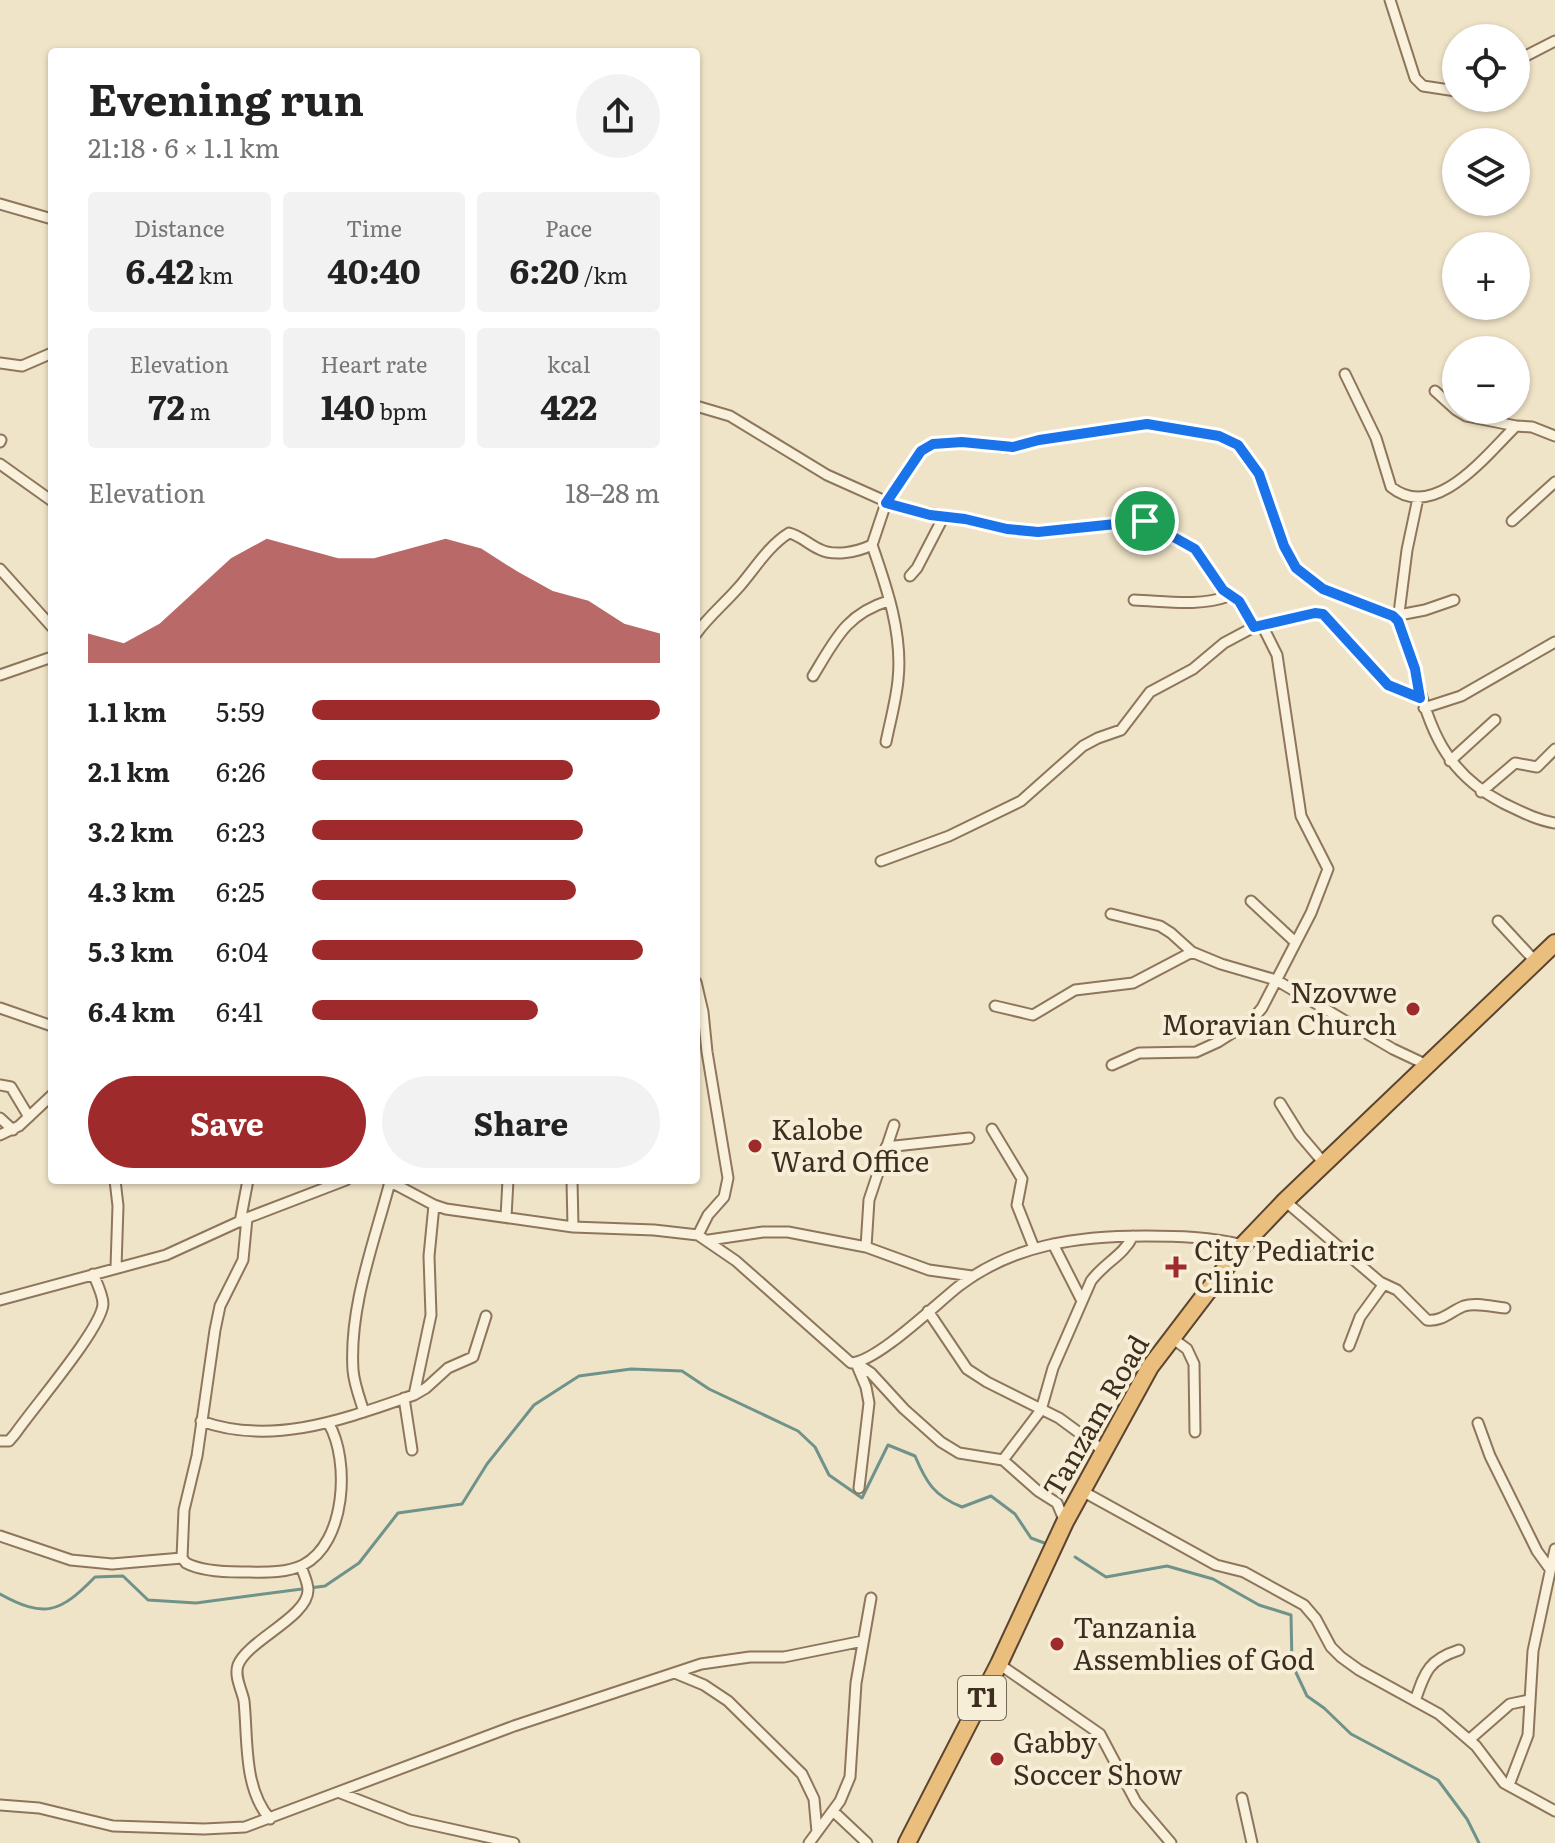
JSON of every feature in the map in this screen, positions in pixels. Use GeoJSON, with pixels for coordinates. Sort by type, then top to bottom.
{"type":"FeatureCollection","features":[{"type":"Feature","properties":{"kind":"highway","name":"Tanzam Road"},"geometry":{"type":"LineString","coordinates":[[907,1843],[999,1664],[1065,1522],[1150,1367],[1243,1245],[1285,1201],[1555,943]]}},
{"type":"Feature","properties":{"kind":"street"},"geometry":{"type":"LineString","coordinates":[[1390,0],[1415,78],[1423,86],[1442,89]]}},
{"type":"Feature","properties":{"kind":"street"},"geometry":{"type":"LineString","coordinates":[[1530,54],[1555,41]]}},
{"type":"Feature","properties":{"kind":"street"},"geometry":{"type":"LineString","coordinates":[[0,204],[48,218]]}},
{"type":"Feature","properties":{"kind":"street"},"geometry":{"type":"LineString","coordinates":[[0,363],[22,366],[48,355]]}},
{"type":"Feature","properties":{"kind":"street"},"geometry":{"type":"LineString","coordinates":[[1345,374],[1376,438],[1391,487],[1418,498],[1452,486],[1516,426]]}},
{"type":"Feature","properties":{"kind":"street"},"geometry":{"type":"LineString","coordinates":[[1435,391],[1442,397]]}},
{"type":"Feature","properties":{"kind":"street"},"geometry":{"type":"LineString","coordinates":[[700,407],[730,416],[827,475],[903,509],[1038,532],[1145,521],[1195,549],[1229,596],[1239,601],[1277,655],[1301,816],[1311,840],[1328,865],[1311,913],[1258,1013],[1218,1042],[1196,1052],[1139,1053],[1112,1065]]}},
{"type":"Feature","properties":{"kind":"street"},"geometry":{"type":"LineString","coordinates":[[886,742],[899,657],[896,626],[872,545],[886,503],[921,451],[933,444],[962,442],[1013,447],[1039,440],[1147,424],[1219,436],[1238,445],[1259,474],[1284,546],[1304,576],[1323,589],[1398,618],[1454,600]]}},
{"type":"Feature","properties":{"kind":"street"},"geometry":{"type":"LineString","coordinates":[[1506,424],[1532,427],[1555,436]]}},
{"type":"Feature","properties":{"kind":"street"},"geometry":{"type":"LineString","coordinates":[[0,464],[48,498]]}},
{"type":"Feature","properties":{"kind":"street"},"geometry":{"type":"LineString","coordinates":[[1512,521],[1555,482]]}},
{"type":"Feature","properties":{"kind":"street"},"geometry":{"type":"LineString","coordinates":[[1418,498],[1398,618],[1415,669],[1422,703],[1450,761],[1481,792],[1520,812],[1555,823]]}},
{"type":"Feature","properties":{"kind":"street"},"geometry":{"type":"LineString","coordinates":[[910,576],[944,516]]}},
{"type":"Feature","properties":{"kind":"street"},"geometry":{"type":"LineString","coordinates":[[700,628],[762,558],[789,533],[820,550],[852,552],[872,545]]}},
{"type":"Feature","properties":{"kind":"street"},"geometry":{"type":"LineString","coordinates":[[0,569],[48,621]]}},
{"type":"Feature","properties":{"kind":"street"},"geometry":{"type":"LineString","coordinates":[[1134,600],[1195,603],[1229,596]]}},
{"type":"Feature","properties":{"kind":"street"},"geometry":{"type":"LineString","coordinates":[[813,676],[850,621],[870,607],[888,601]]}},
{"type":"Feature","properties":{"kind":"street"},"geometry":{"type":"LineString","coordinates":[[881,861],[935,842],[1021,801],[1083,746],[1121,730],[1150,692],[1170,684],[1224,643],[1258,626],[1315,613],[1323,614],[1388,685],[1422,703],[1461,696],[1555,642]]}},
{"type":"Feature","properties":{"kind":"street"},"geometry":{"type":"LineString","coordinates":[[0,675],[48,658]]}},
{"type":"Feature","properties":{"kind":"street"},"geometry":{"type":"LineString","coordinates":[[1450,761],[1495,720]]}},
{"type":"Feature","properties":{"kind":"street"},"geometry":{"type":"LineString","coordinates":[[1481,792],[1515,763],[1537,767],[1555,749]]}},
{"type":"Feature","properties":{"kind":"street"},"geometry":{"type":"LineString","coordinates":[[1251,901],[1294,941]]}},
{"type":"Feature","properties":{"kind":"street"},"geometry":{"type":"LineString","coordinates":[[1111,914],[1165,929],[1192,952],[1276,980],[1393,1049],[1427,1065]]}},
{"type":"Feature","properties":{"kind":"street"},"geometry":{"type":"LineString","coordinates":[[1498,921],[1535,961]]}},
{"type":"Feature","properties":{"kind":"street"},"geometry":{"type":"LineString","coordinates":[[995,1006],[1033,1015],[1075,990],[1133,983],[1192,952]]}},
{"type":"Feature","properties":{"kind":"street"},"geometry":{"type":"LineString","coordinates":[[698,1235],[708,1215],[724,1197],[728,1178],[700,999]]}},
{"type":"Feature","properties":{"kind":"street"},"geometry":{"type":"LineString","coordinates":[[0,1008],[48,1025]]}},
{"type":"Feature","properties":{"kind":"street"},"geometry":{"type":"LineString","coordinates":[[0,1085],[11,1087],[29,1117]]}},
{"type":"Feature","properties":{"kind":"street"},"geometry":{"type":"LineString","coordinates":[[0,1135],[13,1130],[48,1099]]}},
{"type":"Feature","properties":{"kind":"street"},"geometry":{"type":"LineString","coordinates":[[1280,1103],[1300,1135],[1323,1162]]}},
{"type":"Feature","properties":{"kind":"street"},"geometry":{"type":"LineString","coordinates":[[0,1118],[13,1130]]}},
{"type":"Feature","properties":{"kind":"street"},"geometry":{"type":"LineString","coordinates":[[866,1247],[869,1200],[894,1125]]}},
{"type":"Feature","properties":{"kind":"street"},"geometry":{"type":"LineString","coordinates":[[992,1129],[1022,1179],[1017,1205],[1034,1248]]}},
{"type":"Feature","properties":{"kind":"street"},"geometry":{"type":"LineString","coordinates":[[886,1147],[969,1138]]}},
{"type":"Feature","properties":{"kind":"street"},"geometry":{"type":"LineString","coordinates":[[115,1184],[116,1267]]}},
{"type":"Feature","properties":{"kind":"street"},"geometry":{"type":"LineString","coordinates":[[248,1184],[243,1260],[225,1295],[215,1330],[197,1456],[186,1496],[182,1558],[190,1566],[232,1572],[269,1572],[301,1566],[321,1550],[334,1529],[339,1508],[339,1460],[336,1438],[329,1424]]}},
{"type":"Feature","properties":{"kind":"street"},"geometry":{"type":"LineString","coordinates":[[0,1300],[184,1249],[244,1220],[336,1184]]}},
{"type":"Feature","properties":{"kind":"street"},"geometry":{"type":"LineString","coordinates":[[364,1412],[354,1379],[353,1352],[360,1300],[387,1184]]}},
{"type":"Feature","properties":{"kind":"street"},"geometry":{"type":"LineString","coordinates":[[394,1184],[434,1205],[573,1227],[698,1235],[709,1240],[776,1295],[851,1363],[863,1361],[894,1340],[972,1276],[1034,1248],[1093,1237],[1133,1236],[1221,1240],[1243,1245]]}},
{"type":"Feature","properties":{"kind":"street"},"geometry":{"type":"LineString","coordinates":[[506,1217],[508,1184]]}},
{"type":"Feature","properties":{"kind":"street"},"geometry":{"type":"LineString","coordinates":[[572,1184],[573,1227]]}},
{"type":"Feature","properties":{"kind":"street"},"geometry":{"type":"LineString","coordinates":[[1285,1201],[1384,1284],[1397,1290],[1427,1320],[1432,1321],[1472,1304],[1505,1308]]}},
{"type":"Feature","properties":{"kind":"street"},"geometry":{"type":"LineString","coordinates":[[412,1450],[409,1396],[431,1315],[429,1256],[434,1205]]}},
{"type":"Feature","properties":{"kind":"street"},"geometry":{"type":"LineString","coordinates":[[709,1240],[774,1231],[831,1238],[929,1270],[972,1276]]}},
{"type":"Feature","properties":{"kind":"street"},"geometry":{"type":"LineString","coordinates":[[1003,1460],[1041,1410],[1053,1368],[1098,1271],[1125,1251],[1133,1236]]}},
{"type":"Feature","properties":{"kind":"street"},"geometry":{"type":"LineString","coordinates":[[1053,1244],[1082,1301]]}},
{"type":"Feature","properties":{"kind":"street"},"geometry":{"type":"LineString","coordinates":[[0,1441],[9,1441],[15,1434],[93,1330],[103,1300],[93,1274]]}},
{"type":"Feature","properties":{"kind":"street"},"geometry":{"type":"LineString","coordinates":[[1349,1346],[1360,1317],[1384,1284]]}},
{"type":"Feature","properties":{"kind":"street"},"geometry":{"type":"LineString","coordinates":[[928,1311],[967,1369],[1059,1418],[1104,1451]]}},
{"type":"Feature","properties":{"kind":"street"},"geometry":{"type":"LineString","coordinates":[[201,1421],[226,1429],[255,1431],[329,1424],[409,1396],[426,1388],[448,1368],[473,1357],[486,1316]]}},
{"type":"Feature","properties":{"kind":"street"},"geometry":{"type":"LineString","coordinates":[[1172,1338],[1187,1349],[1194,1364],[1195,1432]]}},
{"type":"Feature","properties":{"kind":"street"},"geometry":{"type":"LineString","coordinates":[[856,1363],[871,1373],[904,1409],[941,1442],[959,1453],[1003,1460],[1038,1491],[1057,1503],[1065,1522]]}},
{"type":"Feature","properties":{"kind":"street"},"geometry":{"type":"LineString","coordinates":[[856,1363],[869,1403],[859,1488]]}},
{"type":"Feature","properties":{"kind":"street"},"geometry":{"type":"LineString","coordinates":[[1478,1423],[1490,1456],[1537,1551],[1550,1569]]}},
{"type":"Feature","properties":{"kind":"street"},"geometry":{"type":"LineString","coordinates":[[1084,1492],[1216,1565],[1244,1572],[1304,1605],[1341,1657],[1439,1714],[1470,1739],[1499,1779],[1555,1811]]}},
{"type":"Feature","properties":{"kind":"street"},"geometry":{"type":"LineString","coordinates":[[0,1536],[71,1560],[112,1564],[182,1558]]}},
{"type":"Feature","properties":{"kind":"street"},"geometry":{"type":"LineString","coordinates":[[1509,1785],[1528,1735],[1533,1651],[1555,1549]]}},
{"type":"Feature","properties":{"kind":"street"},"geometry":{"type":"LineString","coordinates":[[270,1819],[258,1802],[246,1752],[244,1703],[237,1667],[250,1650],[294,1614],[308,1591],[301,1566]]}},
{"type":"Feature","properties":{"kind":"street"},"geometry":{"type":"LineString","coordinates":[[809,1843],[840,1801],[850,1777],[856,1683],[871,1598]]}},
{"type":"Feature","properties":{"kind":"street"},"geometry":{"type":"LineString","coordinates":[[0,1805],[39,1808],[113,1826],[245,1827],[514,1726],[710,1662],[784,1657],[863,1641]]}},
{"type":"Feature","properties":{"kind":"street"},"geometry":{"type":"LineString","coordinates":[[1415,1701],[1431,1664],[1459,1650]]}},
{"type":"Feature","properties":{"kind":"street"},"geometry":{"type":"LineString","coordinates":[[999,1664],[1100,1734],[1127,1788],[1171,1843]]}},
{"type":"Feature","properties":{"kind":"street"},"geometry":{"type":"LineString","coordinates":[[675,1673],[704,1685],[728,1701],[802,1774],[814,1799],[817,1832]]}},
{"type":"Feature","properties":{"kind":"street"},"geometry":{"type":"LineString","coordinates":[[1470,1739],[1510,1704],[1529,1700]]}},
{"type":"Feature","properties":{"kind":"street"},"geometry":{"type":"LineString","coordinates":[[338,1792],[410,1820],[514,1843]]}},
{"type":"Feature","properties":{"kind":"street"},"geometry":{"type":"LineString","coordinates":[[1242,1798],[1252,1843]]}},
{"type":"Feature","properties":{"kind":"street"},"geometry":{"type":"LineString","coordinates":[[833,1811],[867,1843]]}},
{"type":"Feature","properties":{"kind":"waterway"},"geometry":{"type":"LineString","coordinates":[[0,1594],[40,1609],[61,1605],[95,1577],[123,1576],[148,1600],[196,1603],[325,1586],[359,1563],[398,1513],[462,1504],[487,1464],[534,1405],[579,1376],[631,1369],[682,1371],[709,1389],[798,1431],[815,1447],[829,1475],[862,1498],[888,1445],[915,1456],[927,1481],[944,1498],[962,1507],[991,1496],[1015,1514],[1031,1538],[1047,1544]]}},
{"type":"Feature","properties":{"kind":"waterway"},"geometry":{"type":"LineString","coordinates":[[1075,1557],[1106,1577],[1167,1566],[1213,1579],[1259,1605],[1291,1615],[1292,1664],[1307,1696],[1351,1734],[1438,1780],[1467,1819],[1479,1843]]}},
{"type":"Feature","properties":{"kind":"place","name":"Nzovwe Moravian Church"},"geometry":{"type":"Point","coordinates":[1413,1009]}},
{"type":"Feature","properties":{"kind":"place","name":"Kalobe Ward Office"},"geometry":{"type":"Point","coordinates":[755,1146]}},
{"type":"Feature","properties":{"kind":"place","name":"City Pediatric Clinic"},"geometry":{"type":"Point","coordinates":[1176,1267]}},
{"type":"Feature","properties":{"kind":"place","name":"Tanzania Assemblies of God"},"geometry":{"type":"Point","coordinates":[1057,1644]}},
{"type":"Feature","properties":{"kind":"place","name":"Gabby Soccer Show"},"geometry":{"type":"Point","coordinates":[997,1759]}},
{"type":"Feature","properties":{"kind":"route"},"geometry":{"type":"LineString","coordinates":[[1147,424],[1219,436],[1238,445],[1259,474],[1284,546],[1296,568],[1323,589],[1393,616],[1398,621],[1415,669],[1420,698],[1388,685],[1323,614],[1315,613],[1254,627],[1239,601],[1223,590],[1195,549],[1145,521],[1038,532],[930,515],[886,503],[911,463],[921,451],[933,444],[962,442],[1008,448],[1039,440],[1147,424]]}}]}
